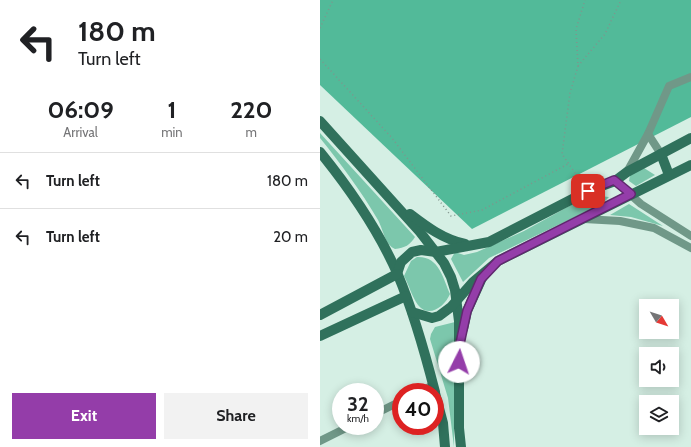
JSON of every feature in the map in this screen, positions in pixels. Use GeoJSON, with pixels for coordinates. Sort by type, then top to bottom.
{"type":"FeatureCollection","features":[{"type":"Feature","properties":{"kind":"street"},"geometry":{"type":"LineString","coordinates":[[627,172],[648,134],[669,86],[691,77]]}},
{"type":"Feature","properties":{"kind":"street"},"geometry":{"type":"LineString","coordinates":[[320,121],[386,194],[444,263],[455,290],[459,321],[460,447]]}},
{"type":"Feature","properties":{"kind":"street"},"geometry":{"type":"LineString","coordinates":[[648,134],[661,154],[669,175]]}},
{"type":"Feature","properties":{"kind":"street"},"geometry":{"type":"LineString","coordinates":[[320,315],[397,274],[401,262],[412,252],[420,250],[436,252],[489,242],[588,191],[614,180],[691,138]]}},
{"type":"Feature","properties":{"kind":"street"},"geometry":{"type":"LineString","coordinates":[[320,152],[335,170],[373,227],[397,274],[412,312],[432,383]]}},
{"type":"Feature","properties":{"kind":"street"},"geometry":{"type":"LineString","coordinates":[[412,312],[432,318],[439,316],[451,307],[473,282],[498,261],[691,165]]}},
{"type":"Feature","properties":{"kind":"street"},"geometry":{"type":"LineString","coordinates":[[614,180],[641,204],[691,236]]}},
{"type":"Feature","properties":{"kind":"street"},"geometry":{"type":"LineString","coordinates":[[386,194],[403,209],[437,234],[454,241],[473,246]]}},
{"type":"Feature","properties":{"kind":"street"},"geometry":{"type":"LineString","coordinates":[[584,219],[620,221],[654,228],[691,248]]}},
{"type":"Feature","properties":{"kind":"street"},"geometry":{"type":"LineString","coordinates":[[459,348],[467,311],[472,297],[481,279],[498,261]]}},
{"type":"Feature","properties":{"kind":"street"},"geometry":{"type":"LineString","coordinates":[[320,336],[406,296]]}},
{"type":"Feature","properties":{"kind":"street"},"geometry":{"type":"LineString","coordinates":[[320,441],[332,435]]}},
{"type":"Feature","properties":{"kind":"street"},"geometry":{"type":"LineString","coordinates":[[444,435],[445,447]]}},
{"type":"Feature","properties":{"kind":"path"},"geometry":{"type":"LineString","coordinates":[[320,28],[333,0]]}},
{"type":"Feature","properties":{"kind":"path"},"geometry":{"type":"LineString","coordinates":[[585,0],[576,29],[578,66],[570,93],[562,154],[588,191]]}},
{"type":"Feature","properties":{"kind":"path"},"geometry":{"type":"LineString","coordinates":[[578,66],[606,34],[621,0]]}},
{"type":"Feature","properties":{"kind":"path"},"geometry":{"type":"LineString","coordinates":[[320,59],[392,138],[452,216],[482,210],[568,164]]}},
{"type":"Feature","properties":{"kind":"green space"},"geometry":{"type":"Polygon","coordinates":[[[320,0],[691,0],[691,117],[472,229],[320,85],[320,0]]]}},
{"type":"Feature","properties":{"kind":"green space"},"geometry":{"type":"Polygon","coordinates":[[[320,133],[415,237],[409,244],[402,248],[395,249],[389,244],[378,220],[336,158],[320,138],[320,133]]]}},
{"type":"Feature","properties":{"kind":"green space"},"geometry":{"type":"Polygon","coordinates":[[[644,168],[655,175],[636,186],[629,181],[630,175],[644,168]]]}},
{"type":"Feature","properties":{"kind":"green space"},"geometry":{"type":"Polygon","coordinates":[[[599,196],[609,197],[602,204],[489,258],[463,282],[451,259],[455,252],[464,255],[477,252],[524,231],[573,204],[588,198],[599,196]]]}},
{"type":"Feature","properties":{"kind":"green space"},"geometry":{"type":"Polygon","coordinates":[[[629,204],[663,226],[631,217],[610,215],[629,204]]]}},
{"type":"Feature","properties":{"kind":"green space"},"geometry":{"type":"Polygon","coordinates":[[[417,257],[430,260],[435,264],[442,275],[450,294],[441,306],[432,311],[422,309],[418,305],[404,276],[411,261],[417,257]]]}},
{"type":"Feature","properties":{"kind":"green space"},"geometry":{"type":"Polygon","coordinates":[[[455,322],[454,447],[448,398],[430,339],[435,327],[455,322]]]}},
{"type":"Feature","properties":{"kind":"route"},"geometry":{"type":"LineString","coordinates":[[459,362],[459,348],[467,311],[472,297],[481,279],[498,261],[631,194],[614,180],[588,191]]}}]}
